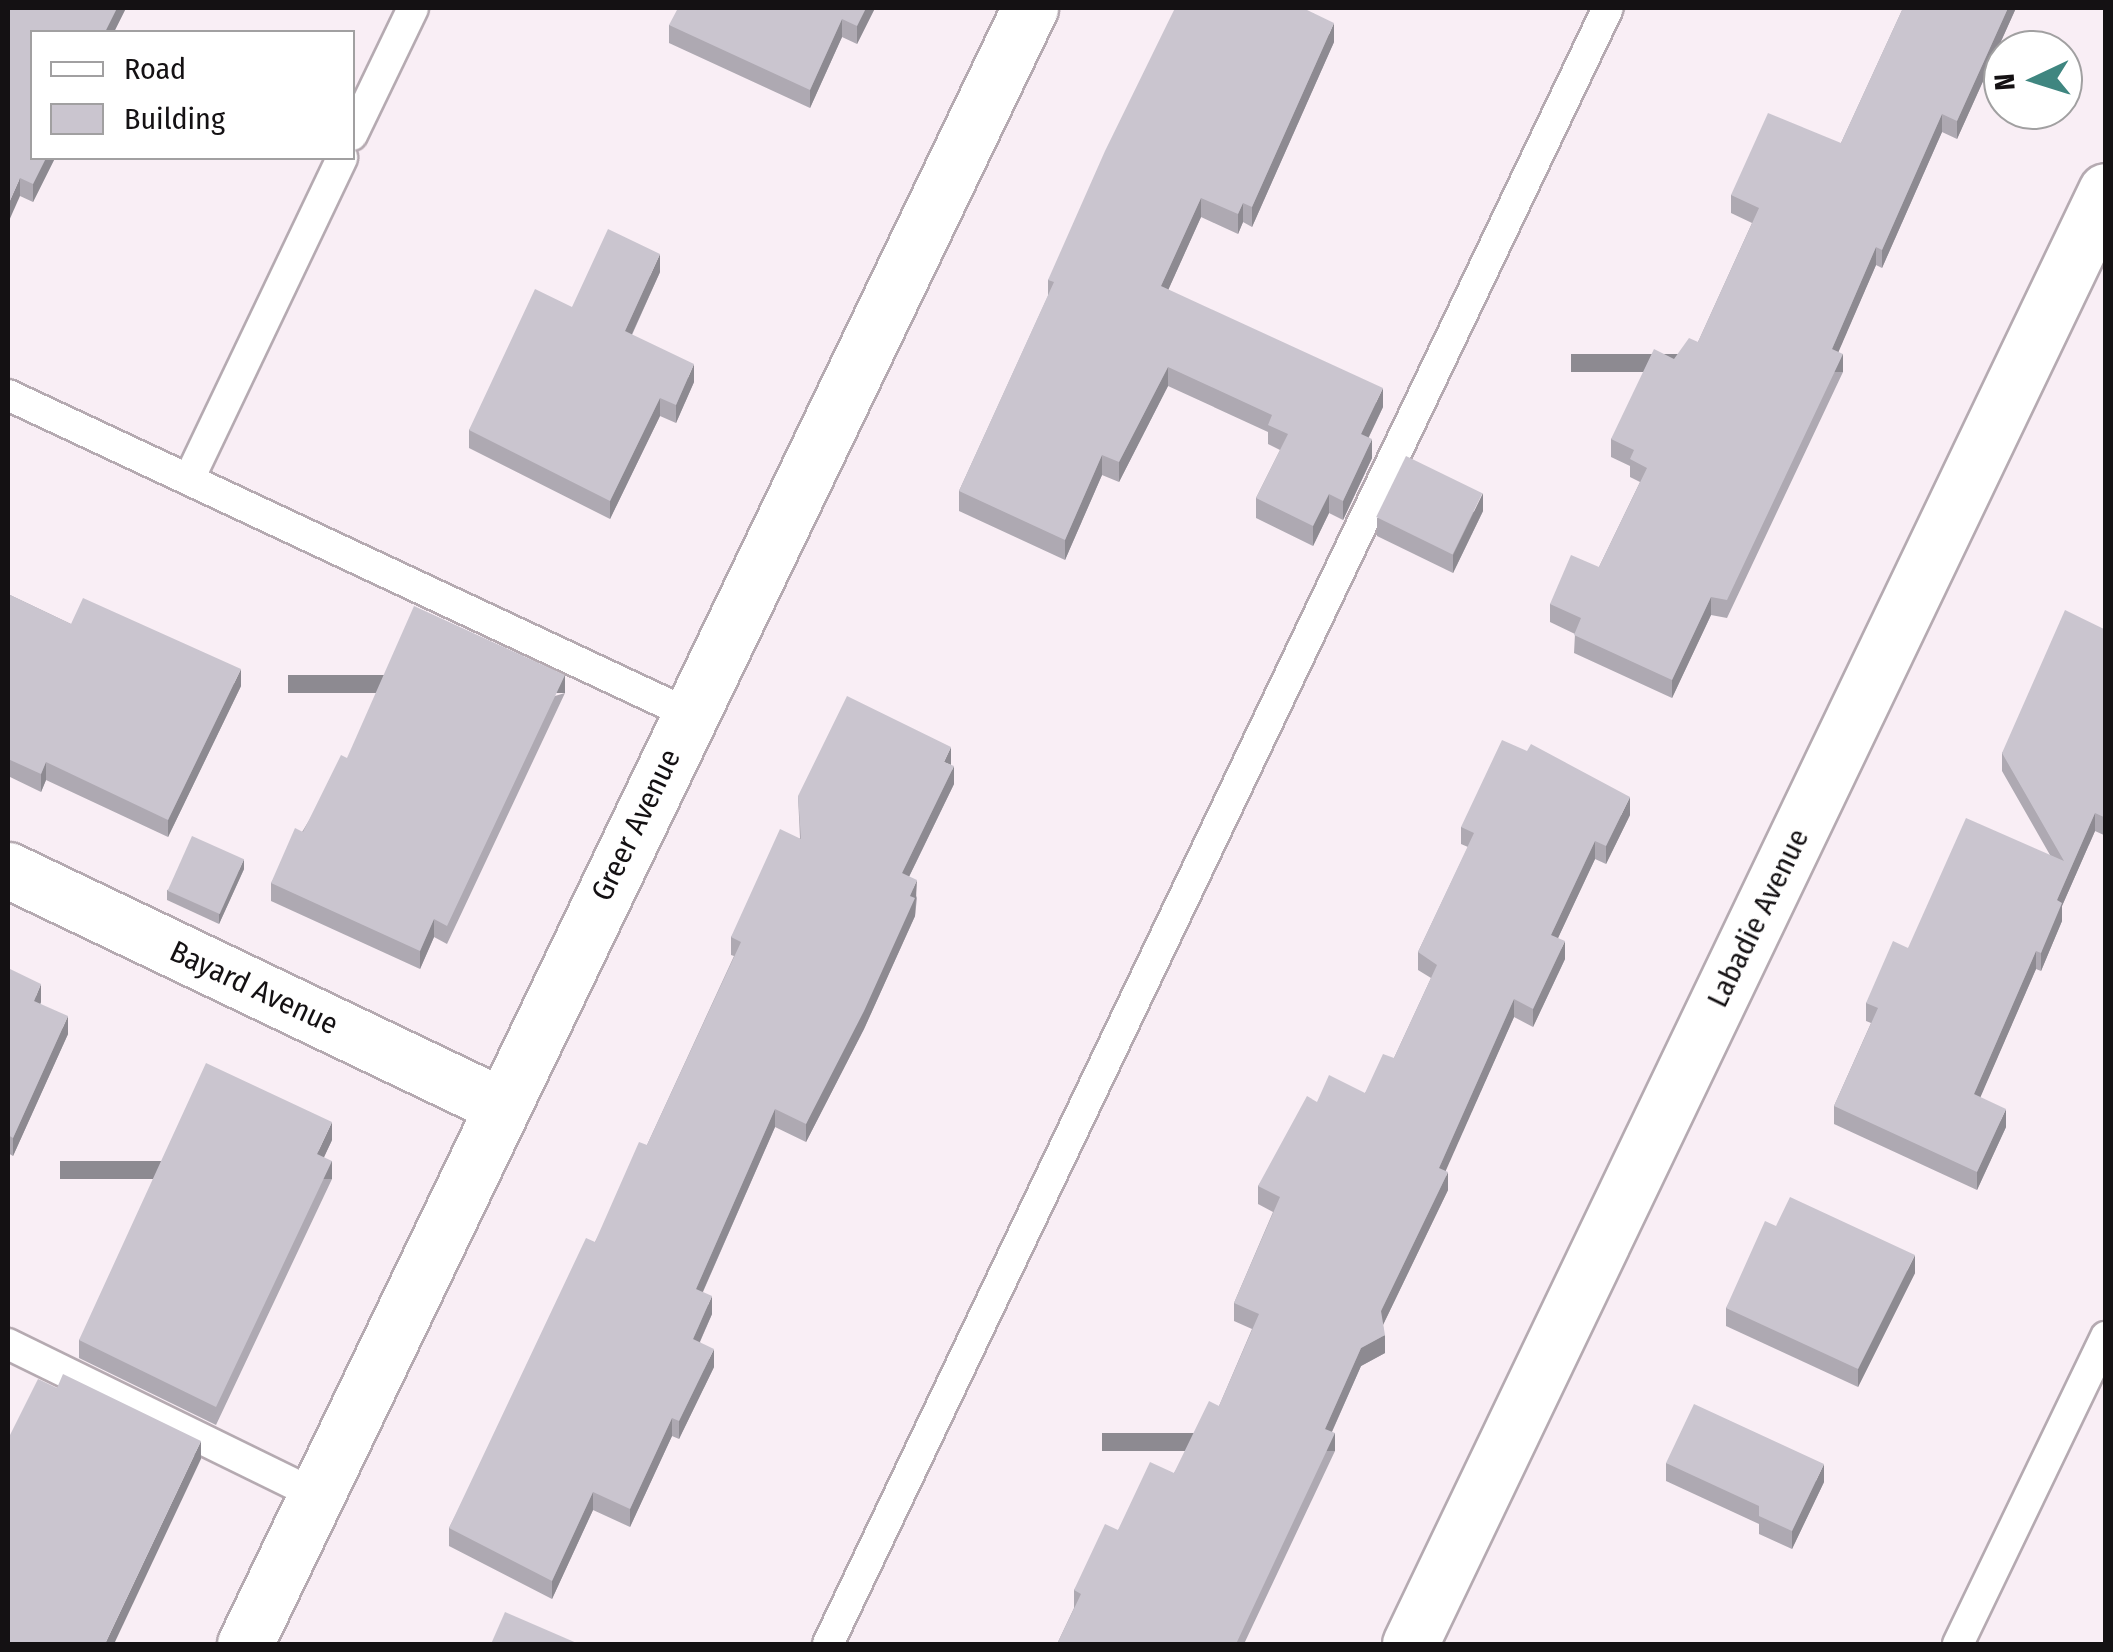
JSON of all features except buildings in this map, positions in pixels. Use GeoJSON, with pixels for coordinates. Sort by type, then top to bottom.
{"type":"FeatureCollection","features":[{"type":"Feature","properties":{"kind":"street","name":"Greer Avenue"},"geometry":{"type":"LineString","coordinates":[[245,1644],[500,1105],[1030,8]]}},
{"type":"Feature","properties":{"kind":"street","name":"Labadie Avenue"},"geometry":{"type":"LineString","coordinates":[[1410,1644],[2106,191]]}},
{"type":"Feature","properties":{"kind":"street","name":"Bayard Avenue"},"geometry":{"type":"LineString","coordinates":[[8,870],[500,1105]]}},
{"type":"Feature","properties":{"kind":"lane"},"geometry":{"type":"LineString","coordinates":[[355,129],[413,8]]}},
{"type":"Feature","properties":{"kind":"lane"},"geometry":{"type":"LineString","coordinates":[[828,1644],[1608,8]]}},
{"type":"Feature","properties":{"kind":"lane"},"geometry":{"type":"LineString","coordinates":[[189,480],[341,160]]}},
{"type":"Feature","properties":{"kind":"lane"},"geometry":{"type":"LineString","coordinates":[[8,395],[690,714]]}},
{"type":"Feature","properties":{"kind":"lane"},"geometry":{"type":"LineString","coordinates":[[1958,1644],[2106,1337]]}},
{"type":"Feature","properties":{"kind":"lane"},"geometry":{"type":"LineString","coordinates":[[8,1344],[316,1494]]}}]}
